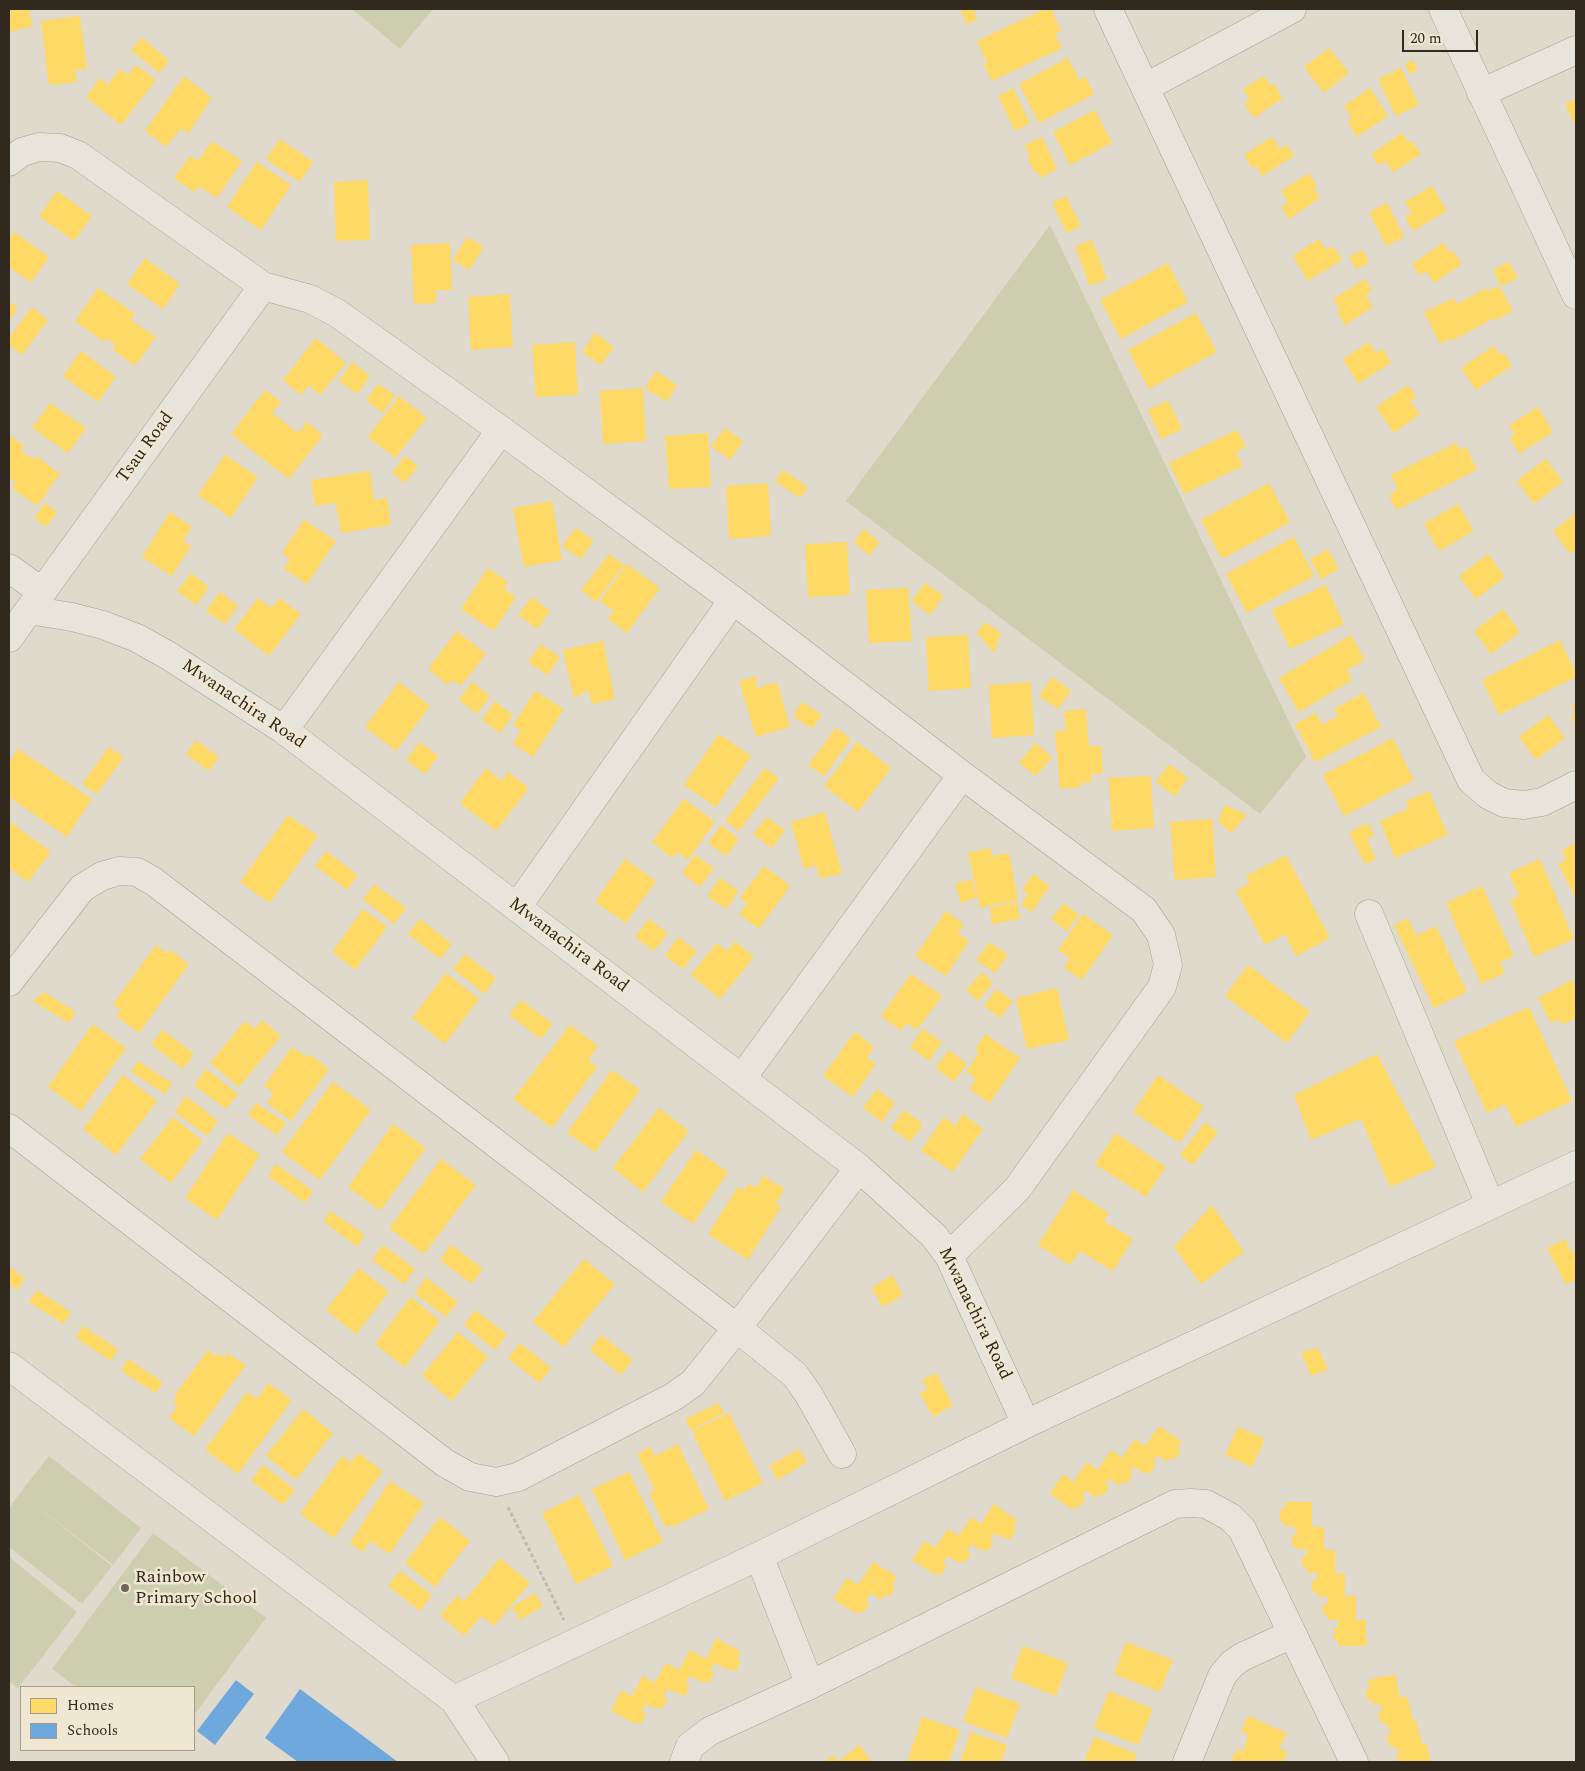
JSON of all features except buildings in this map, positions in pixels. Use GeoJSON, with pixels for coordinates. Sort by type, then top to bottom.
{"type":"FeatureCollection","features":[{"type":"Feature","properties":{"kind":"street"},"geometry":{"type":"LineString","coordinates":[[1108,9],[1471,780],[1488,795],[1504,803],[1524,805],[1542,802],[1576,785]]}},
{"type":"Feature","properties":{"kind":"street"},"geometry":{"type":"LineString","coordinates":[[1146,87],[1292,9]]}},
{"type":"Feature","properties":{"kind":"street"},"geometry":{"type":"LineString","coordinates":[[1443,9],[1576,295]]}},
{"type":"Feature","properties":{"kind":"street"},"geometry":{"type":"LineString","coordinates":[[1481,93],[1576,50]]}},
{"type":"Feature","properties":{"kind":"street"},"geometry":{"type":"LineString","coordinates":[[9,162],[22,152],[39,147],[60,148],[78,155],[263,286],[310,299],[336,313],[501,430],[733,600],[962,776],[1144,910],[1161,935],[1168,965],[1162,987],[1017,1189],[949,1256]]}},
{"type":"Feature","properties":{"kind":"street","name":"Tsau Road"},"geometry":{"type":"LineString","coordinates":[[36,601],[263,286]]}},
{"type":"Feature","properties":{"kind":"street"},"geometry":{"type":"LineString","coordinates":[[284,730],[501,430]]}},
{"type":"Feature","properties":{"kind":"street"},"geometry":{"type":"LineString","coordinates":[[9,568],[36,601],[9,638]]}},
{"type":"Feature","properties":{"kind":"street"},"geometry":{"type":"LineString","coordinates":[[517,907],[733,600]]}},
{"type":"Feature","properties":{"kind":"street","name":"Mwanachira Road"},"geometry":{"type":"LineString","coordinates":[[36,601],[72,618],[103,625],[137,638],[169,656],[284,730],[859,1168],[934,1236],[949,1256],[1026,1424]]}},
{"type":"Feature","properties":{"kind":"street"},"geometry":{"type":"LineString","coordinates":[[742,1078],[962,776]]}},
{"type":"Feature","properties":{"kind":"street"},"geometry":{"type":"LineString","coordinates":[[9,982],[82,888],[102,876],[119,871],[137,872],[153,881],[737,1328],[795,1375],[810,1395],[842,1454]]}},
{"type":"Feature","properties":{"kind":"street"},"geometry":{"type":"LineString","coordinates":[[1369,914],[1490,1204]]}},
{"type":"Feature","properties":{"kind":"street"},"geometry":{"type":"LineString","coordinates":[[9,1128],[445,1463],[470,1477],[496,1482],[518,1477],[673,1397],[693,1383],[859,1168]]}},
{"type":"Feature","properties":{"kind":"street"},"geometry":{"type":"LineString","coordinates":[[454,1700],[759,1556],[1026,1424],[1576,1165]]}},
{"type":"Feature","properties":{"kind":"street"},"geometry":{"type":"LineString","coordinates":[[9,1366],[454,1700],[495,1762]]}},
{"type":"Feature","properties":{"kind":"street"},"geometry":{"type":"LineString","coordinates":[[684,1762],[690,1746],[710,1731],[810,1684],[1175,1504],[1206,1504],[1230,1517],[1242,1529],[1354,1762]]}},
{"type":"Feature","properties":{"kind":"street"},"geometry":{"type":"LineString","coordinates":[[759,1556],[810,1684]]}},
{"type":"Feature","properties":{"kind":"street"},"geometry":{"type":"LineString","coordinates":[[1187,1762],[1222,1676],[1232,1664],[1242,1657],[1292,1634]]}},
{"type":"Feature","properties":{"kind":"path"},"geometry":{"type":"LineString","coordinates":[[496,1482],[575,1643]]}},
{"type":"Feature","properties":{"kind":"green space"},"geometry":{"type":"Polygon","coordinates":[[[352,9],[433,9],[400,49],[352,9]]]}},
{"type":"Feature","properties":{"kind":"green space"},"geometry":{"type":"Polygon","coordinates":[[[1050,225],[1306,757],[1260,814],[846,501],[1050,225]]]}},
{"type":"Feature","properties":{"kind":"green space"},"geometry":{"type":"Polygon","coordinates":[[[49,1456],[141,1528],[113,1565],[20,1493],[49,1456]]]}},
{"type":"Feature","properties":{"kind":"green space"},"geometry":{"type":"Polygon","coordinates":[[[20,1493],[112,1566],[82,1604],[9,1547],[9,1508],[20,1493]]]}},
{"type":"Feature","properties":{"kind":"green space"},"geometry":{"type":"Polygon","coordinates":[[[153,1533],[266,1618],[195,1714],[195,1686],[75,1686],[52,1669],[153,1533]]]}},
{"type":"Feature","properties":{"kind":"green space"},"geometry":{"type":"Polygon","coordinates":[[[9,1557],[77,1612],[18,1688],[9,1681],[9,1557]]]}},
{"type":"Feature","properties":{"kind":"place","name":"Rainbow Primary School"},"geometry":{"type":"Point","coordinates":[125,1588]}}]}
